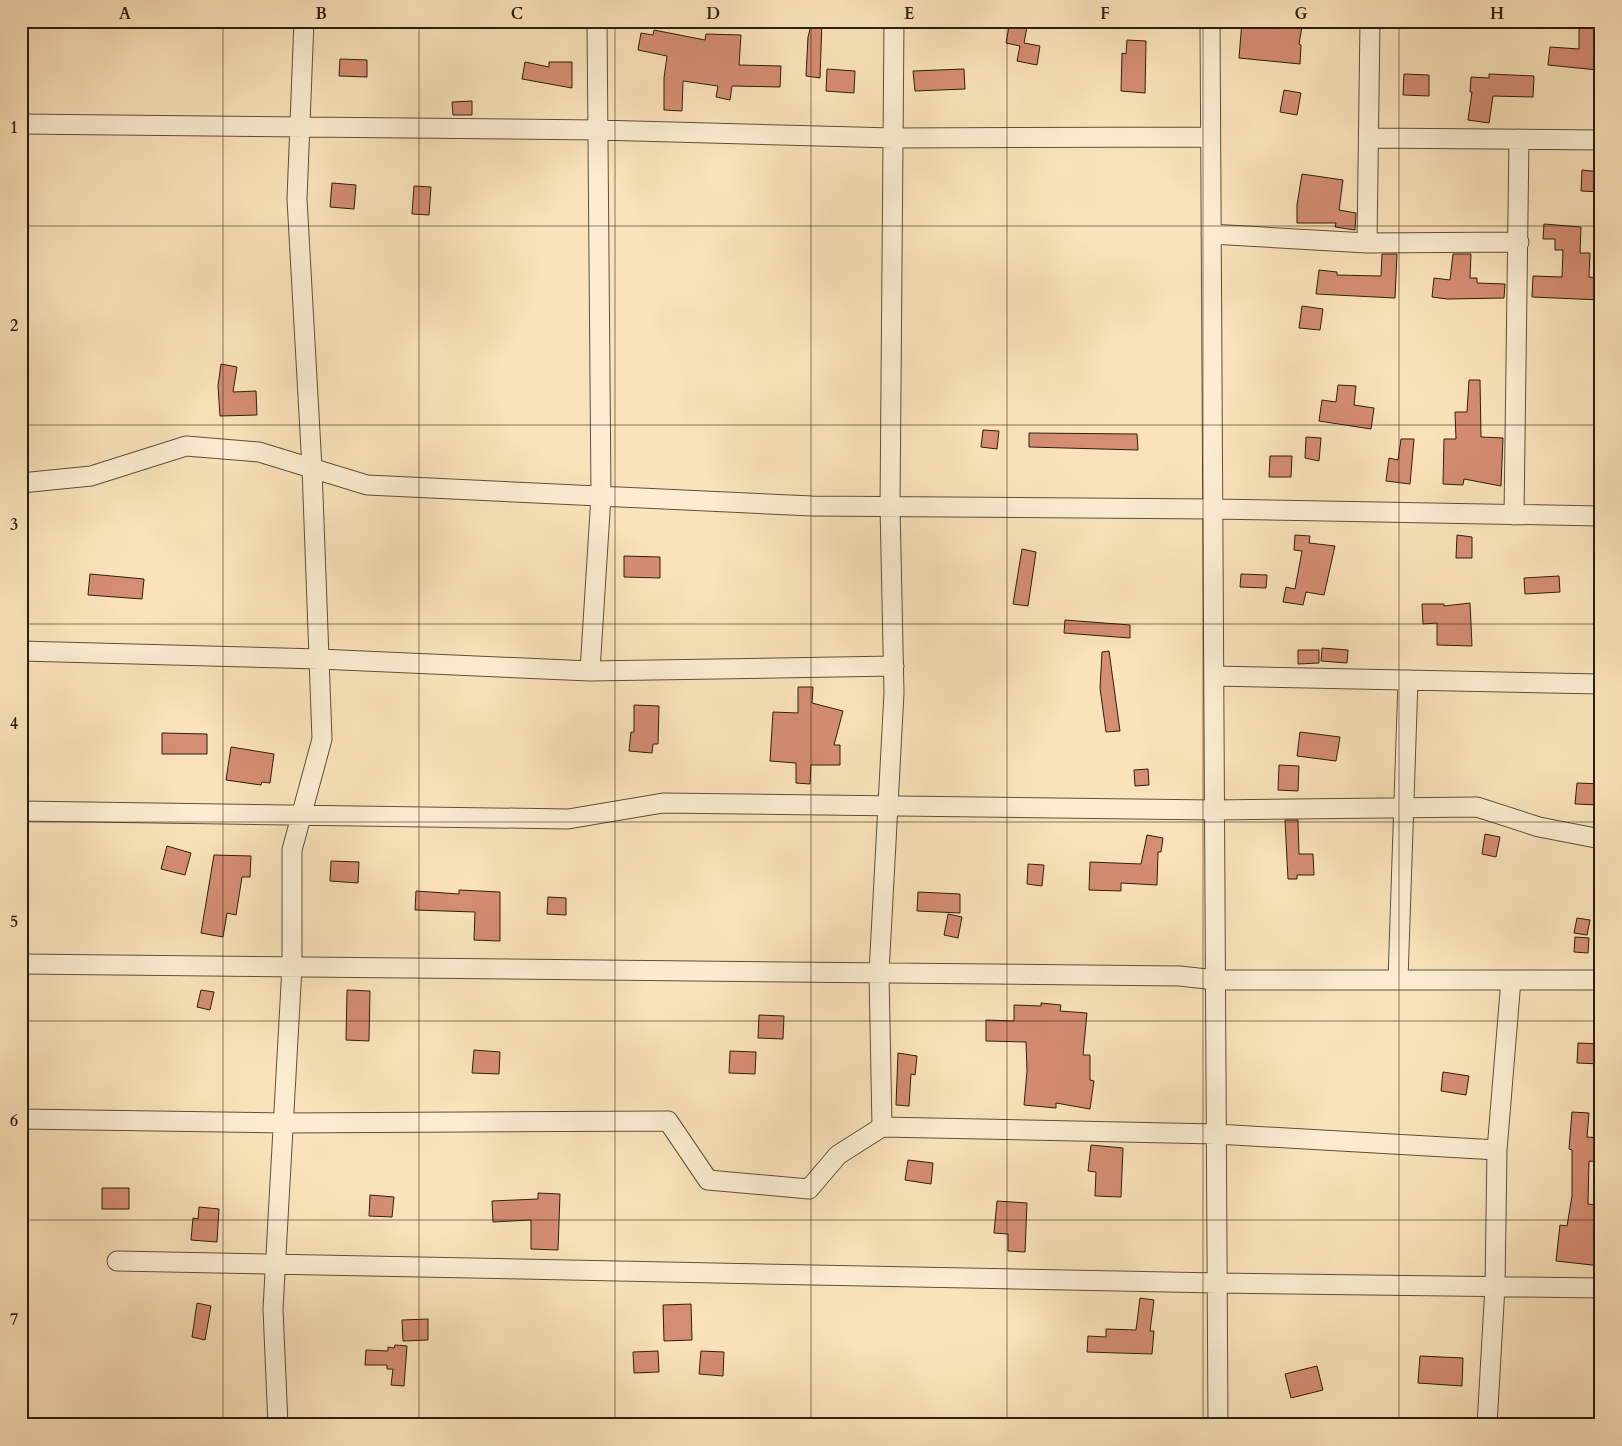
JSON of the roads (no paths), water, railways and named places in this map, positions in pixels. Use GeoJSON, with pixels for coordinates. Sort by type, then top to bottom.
{"type":"FeatureCollection","features":[{"type":"Feature","properties":{"kind":"street"},"geometry":{"type":"LineString","coordinates":[[278,1425],[273,1309],[292,966],[292,850],[322,740],[312,468],[297,199],[304,21]]}},
{"type":"Feature","properties":{"kind":"street"},"geometry":{"type":"LineString","coordinates":[[590,671],[601,496],[597,21]]}},
{"type":"Feature","properties":{"kind":"street"},"geometry":{"type":"LineString","coordinates":[[882,1127],[879,973],[894,666],[890,506],[894,21]]}},
{"type":"Feature","properties":{"kind":"street"},"geometry":{"type":"LineString","coordinates":[[1210,21],[1218,1425]]}},
{"type":"Feature","properties":{"kind":"street"},"geometry":{"type":"LineString","coordinates":[[1367,243],[1370,21]]}},
{"type":"Feature","properties":{"kind":"street"},"geometry":{"type":"LineString","coordinates":[[21,124],[598,130],[893,138],[1210,137]]}},
{"type":"Feature","properties":{"kind":"street"},"geometry":{"type":"LineString","coordinates":[[1369,138],[1601,140]]}},
{"type":"Feature","properties":{"kind":"street"},"geometry":{"type":"LineString","coordinates":[[1514,515],[1519,139]]}},
{"type":"Feature","properties":{"kind":"street"},"geometry":{"type":"LineString","coordinates":[[1211,234],[1367,243],[1519,242]]}},
{"type":"Feature","properties":{"kind":"street"},"geometry":{"type":"LineString","coordinates":[[21,483],[91,476],[186,446],[259,452],[367,485],[812,506],[1212,509],[1601,516]]}},
{"type":"Feature","properties":{"kind":"street"},"geometry":{"type":"LineString","coordinates":[[21,652],[319,659],[590,671],[894,666]]}},
{"type":"Feature","properties":{"kind":"street"},"geometry":{"type":"LineString","coordinates":[[1214,676],[1601,684]]}},
{"type":"Feature","properties":{"kind":"street"},"geometry":{"type":"LineString","coordinates":[[1398,980],[1408,680]]}},
{"type":"Feature","properties":{"kind":"street"},"geometry":{"type":"LineString","coordinates":[[21,811],[568,819],[664,803],[1214,810],[1478,807],[1539,828],[1601,839]]}},
{"type":"Feature","properties":{"kind":"street"},"geometry":{"type":"LineString","coordinates":[[21,964],[1180,976],[1215,980],[1601,980]]}},
{"type":"Feature","properties":{"kind":"street"},"geometry":{"type":"LineString","coordinates":[[1487,1425],[1496,1286],[1497,1150],[1511,980]]}},
{"type":"Feature","properties":{"kind":"street"},"geometry":{"type":"LineString","coordinates":[[21,1119],[284,1123],[668,1121],[708,1180],[809,1189],[838,1155],[882,1127],[1216,1134],[1497,1150]]}},
{"type":"Feature","properties":{"kind":"street"},"geometry":{"type":"LineString","coordinates":[[117,1261],[1218,1283],[1601,1288]]}}]}
